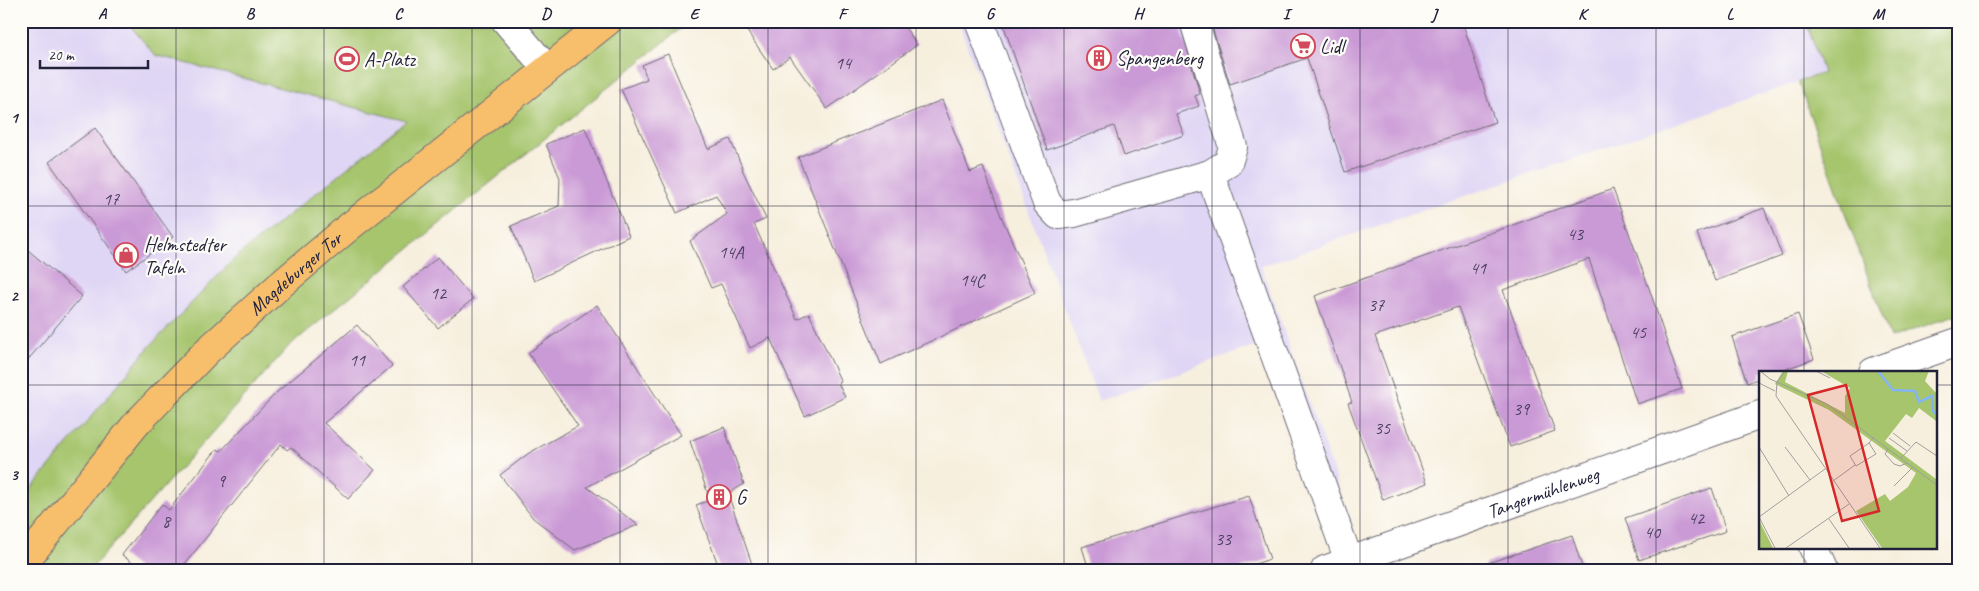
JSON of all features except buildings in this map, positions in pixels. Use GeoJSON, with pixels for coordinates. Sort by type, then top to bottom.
{"type":"FeatureCollection","features":[{"type":"Feature","properties":{"kind":"main road","name":"Magdeburger Tor"},"geometry":{"type":"LineString","coordinates":[[21,566],[137,423],[207,351],[279,286],[350,227],[608,21]]}},
{"type":"Feature","properties":{"kind":"street"},"geometry":{"type":"LineString","coordinates":[[506,21],[547,69]]}},
{"type":"Feature","properties":{"kind":"street"},"geometry":{"type":"LineString","coordinates":[[979,21],[1047,203],[1058,215],[1074,213],[1210,174],[1228,163],[1233,147],[1194,21]]}},
{"type":"Feature","properties":{"kind":"street"},"geometry":{"type":"LineString","coordinates":[[1210,174],[1337,565]]}},
{"type":"Feature","properties":{"kind":"street"},"geometry":{"type":"LineString","coordinates":[[1876,371],[1958,342]]}},
{"type":"Feature","properties":{"kind":"street","name":"Tangermühlenweg"},"geometry":{"type":"LineString","coordinates":[[1337,565],[1759,419]]}},
{"type":"Feature","properties":{"kind":"street"},"geometry":{"type":"LineString","coordinates":[[1814,548],[1823,570]]}},
{"type":"Feature","properties":{"kind":"shaded area"},"geometry":{"type":"Polygon","coordinates":[[[21,21],[126,21],[155,55],[406,120],[236,257],[150,346],[21,501],[21,21]]]}},
{"type":"Feature","properties":{"kind":"shaded area"},"geometry":{"type":"Polygon","coordinates":[[[958,21],[1806,21],[1824,73],[1261,266],[1356,536],[1330,544],[1257,345],[1099,401],[958,21]]]}},
{"type":"Feature","properties":{"kind":"green space"},"geometry":{"type":"Polygon","coordinates":[[[126,21],[690,21],[289,346],[90,570],[21,570],[21,501],[150,346],[236,257],[406,121],[155,55],[126,21]]]}},
{"type":"Feature","properties":{"kind":"green space"},"geometry":{"type":"Polygon","coordinates":[[[1806,21],[1958,21],[1958,314],[1890,338],[1798,82],[1823,73],[1806,21]]]}},
{"type":"Feature","properties":{"kind":"place","name":"Lidl"},"geometry":{"type":"Point","coordinates":[1303,46]}},
{"type":"Feature","properties":{"kind":"place","name":"Spangenberg"},"geometry":{"type":"Point","coordinates":[1099,58]}},
{"type":"Feature","properties":{"kind":"place","name":"A-Platz"},"geometry":{"type":"Point","coordinates":[347,59]}},
{"type":"Feature","properties":{"kind":"place","name":"Helmstedter Tafeln"},"geometry":{"type":"Point","coordinates":[126,255]}},
{"type":"Feature","properties":{"kind":"place","name":"G"},"geometry":{"type":"Point","coordinates":[719,497]}}]}
